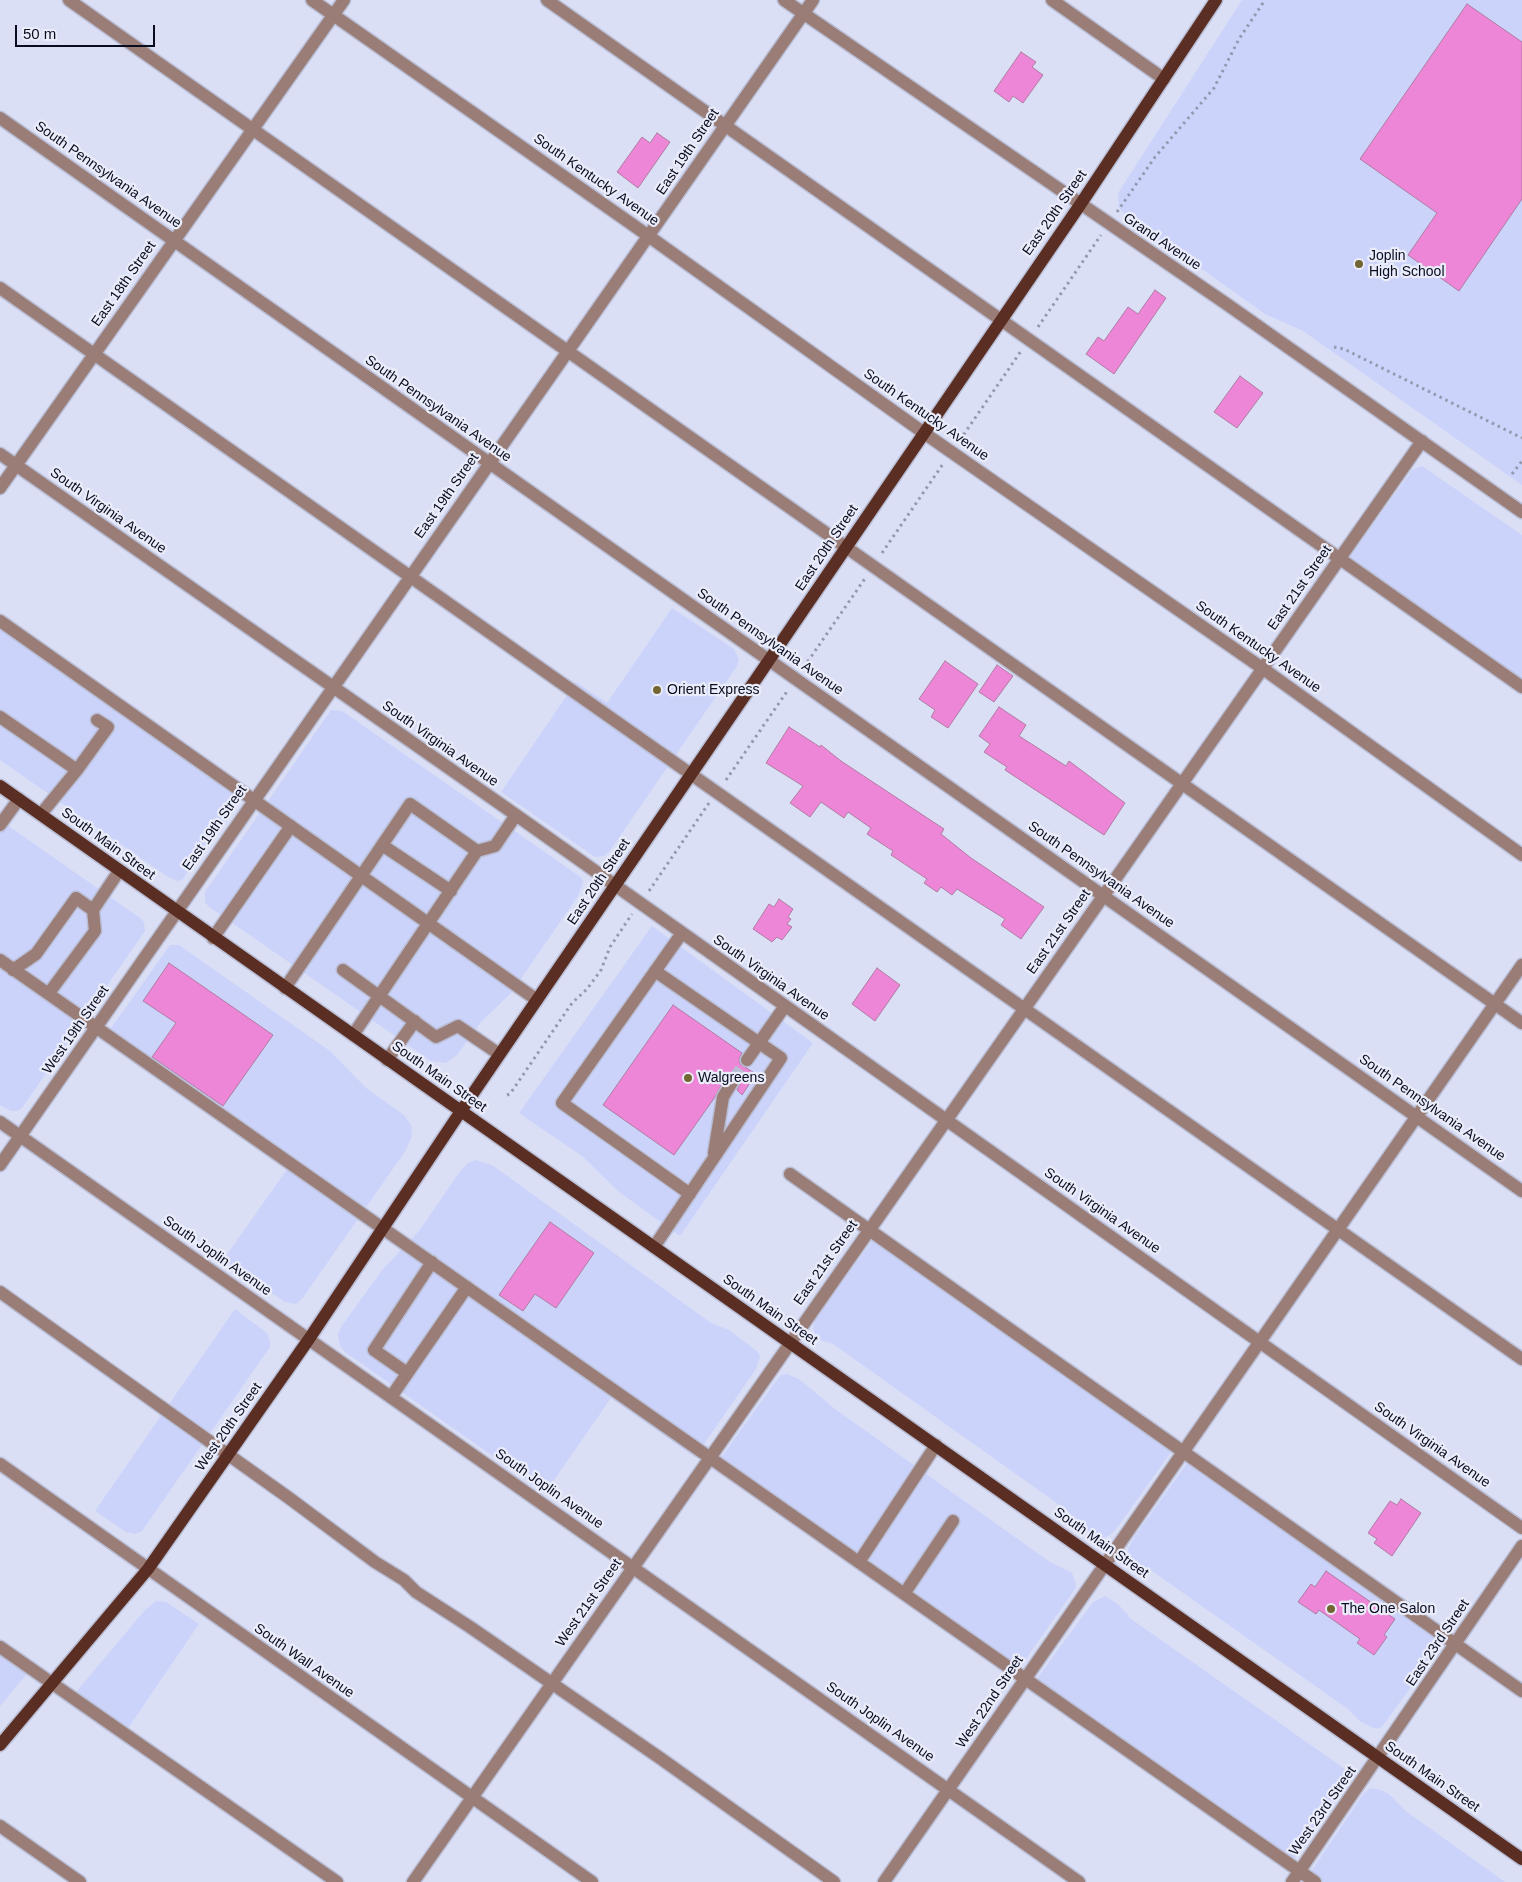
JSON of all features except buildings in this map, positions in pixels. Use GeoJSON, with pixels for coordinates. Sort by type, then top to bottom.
{"type":"FeatureCollection","features":[{"type":"Feature","properties":{"kind":"main road","name":"East 20th Street"},"geometry":{"type":"LineString","coordinates":[[461,1111],[1000,319],[1080,205],[1216,0]]}},
{"type":"Feature","properties":{"kind":"main road","name":"South Main Street"},"geometry":{"type":"LineString","coordinates":[[0,786],[213,938],[790,1341],[1522,1859]]}},
{"type":"Feature","properties":{"kind":"main road","name":"West 20th Street"},"geometry":{"type":"LineString","coordinates":[[0,1745],[148,1569],[309,1339],[461,1111]]}},
{"type":"Feature","properties":{"kind":"street"},"geometry":{"type":"LineString","coordinates":[[69,0],[1522,1023]]}},
{"type":"Feature","properties":{"kind":"street","name":"South Kentucky Avenue"},"geometry":{"type":"LineString","coordinates":[[312,0],[924,433],[1262,668],[1522,855]]}},
{"type":"Feature","properties":{"kind":"street","name":"East 18th Street"},"geometry":{"type":"LineString","coordinates":[[0,488],[344,0]]}},
{"type":"Feature","properties":{"kind":"street"},"geometry":{"type":"LineString","coordinates":[[547,0],[1522,687]]}},
{"type":"Feature","properties":{"kind":"street","name":"Grand Avenue"},"geometry":{"type":"LineString","coordinates":[[784,0],[1522,512]]}},
{"type":"Feature","properties":{"kind":"street","name":"East 19th Street"},"geometry":{"type":"LineString","coordinates":[[176,912],[813,0]]}},
{"type":"Feature","properties":{"kind":"street"},"geometry":{"type":"LineString","coordinates":[[1052,0],[1164,79]]}},
{"type":"Feature","properties":{"kind":"street","name":"South Pennsylvania Avenue"},"geometry":{"type":"LineString","coordinates":[[0,118],[1522,1191]]}},
{"type":"Feature","properties":{"kind":"street"},"geometry":{"type":"LineString","coordinates":[[0,288],[1522,1359]]}},
{"type":"Feature","properties":{"kind":"street","name":"East 21st Street"},"geometry":{"type":"LineString","coordinates":[[790,1341],[1422,441]]}},
{"type":"Feature","properties":{"kind":"street","name":"South Virginia Avenue"},"geometry":{"type":"LineString","coordinates":[[0,454],[516,815],[1522,1528]]}},
{"type":"Feature","properties":{"kind":"street"},"geometry":{"type":"LineString","coordinates":[[0,620],[537,1000]]}},
{"type":"Feature","properties":{"kind":"street"},"geometry":{"type":"LineString","coordinates":[[0,717],[76,770]]}},
{"type":"Feature","properties":{"kind":"street"},"geometry":{"type":"LineString","coordinates":[[41,814],[108,727],[97,720]]}},
{"type":"Feature","properties":{"kind":"street"},"geometry":{"type":"LineString","coordinates":[[0,825],[19,799]]}},
{"type":"Feature","properties":{"kind":"street"},"geometry":{"type":"LineString","coordinates":[[285,988],[410,804],[478,851]]}},
{"type":"Feature","properties":{"kind":"street"},"geometry":{"type":"LineString","coordinates":[[353,1036],[478,851],[495,846],[516,815]]}},
{"type":"Feature","properties":{"kind":"street"},"geometry":{"type":"LineString","coordinates":[[213,938],[291,826]]}},
{"type":"Feature","properties":{"kind":"street"},"geometry":{"type":"LineString","coordinates":[[382,845],[451,891]]}},
{"type":"Feature","properties":{"kind":"street"},"geometry":{"type":"LineString","coordinates":[[49,993],[95,931],[93,910],[119,871]]}},
{"type":"Feature","properties":{"kind":"street"},"geometry":{"type":"LineString","coordinates":[[13,970],[36,954],[76,898],[93,910]]}},
{"type":"Feature","properties":{"kind":"street","name":"West 19th Street"},"geometry":{"type":"LineString","coordinates":[[0,1165],[176,912]]}},
{"type":"Feature","properties":{"kind":"street"},"geometry":{"type":"LineString","coordinates":[[682,933],[562,1103],[690,1194]]}},
{"type":"Feature","properties":{"kind":"street"},"geometry":{"type":"LineString","coordinates":[[0,960],[1315,1882]]}},
{"type":"Feature","properties":{"kind":"street","name":"West 22nd Street"},"geometry":{"type":"LineString","coordinates":[[884,1882],[1104,1563],[1522,965]]}},
{"type":"Feature","properties":{"kind":"street"},"geometry":{"type":"LineString","coordinates":[[343,970],[436,1037],[458,1026],[500,1054]]}},
{"type":"Feature","properties":{"kind":"street"},"geometry":{"type":"LineString","coordinates":[[654,1247],[781,1058],[655,971]]}},
{"type":"Feature","properties":{"kind":"street"},"geometry":{"type":"LineString","coordinates":[[747,1060],[785,1006]]}},
{"type":"Feature","properties":{"kind":"street"},"geometry":{"type":"LineString","coordinates":[[388,1060],[415,1021]]}},
{"type":"Feature","properties":{"kind":"street"},"geometry":{"type":"LineString","coordinates":[[714,1158],[723,1097],[734,1079]]}},
{"type":"Feature","properties":{"kind":"street","name":"South Joplin Avenue"},"geometry":{"type":"LineString","coordinates":[[0,1122],[633,1566],[1079,1882]]}},
{"type":"Feature","properties":{"kind":"street"},"geometry":{"type":"LineString","coordinates":[[790,1174],[1522,1692]]}},
{"type":"Feature","properties":{"kind":"street"},"geometry":{"type":"LineString","coordinates":[[407,1373],[374,1350],[432,1262]]}},
{"type":"Feature","properties":{"kind":"street"},"geometry":{"type":"LineString","coordinates":[[391,1396],[467,1287]]}},
{"type":"Feature","properties":{"kind":"street"},"geometry":{"type":"LineString","coordinates":[[0,1292],[228,1454],[375,1562],[404,1580],[416,1592],[552,1683],[834,1882]]}},
{"type":"Feature","properties":{"kind":"street","name":"West 21st Street"},"geometry":{"type":"LineString","coordinates":[[412,1882],[790,1341]]}},
{"type":"Feature","properties":{"kind":"street"},"geometry":{"type":"LineString","coordinates":[[859,1562],[936,1445]]}},
{"type":"Feature","properties":{"kind":"street","name":"South Wall Avenue"},"geometry":{"type":"LineString","coordinates":[[0,1464],[592,1882]]}},
{"type":"Feature","properties":{"kind":"street"},"geometry":{"type":"LineString","coordinates":[[904,1594],[953,1521]]}},
{"type":"Feature","properties":{"kind":"street","name":"East 23rd Street"},"geometry":{"type":"LineString","coordinates":[[1378,1757],[1522,1546]]}},
{"type":"Feature","properties":{"kind":"street"},"geometry":{"type":"LineString","coordinates":[[0,1647],[337,1882]]}},
{"type":"Feature","properties":{"kind":"street","name":"West 23rd Street"},"geometry":{"type":"LineString","coordinates":[[1292,1882],[1378,1757]]}},
{"type":"Feature","properties":{"kind":"street"},"geometry":{"type":"LineString","coordinates":[[0,1826],[80,1882]]}},
{"type":"Feature","properties":{"kind":"path"},"geometry":{"type":"LineString","coordinates":[[1119,208],[1155,157],[1214,88],[1239,39],[1265,0]]}},
{"type":"Feature","properties":{"kind":"path"},"geometry":{"type":"LineString","coordinates":[[1334,347],[1344,349],[1522,438]]}},
{"type":"Feature","properties":{"kind":"path"},"geometry":{"type":"LineString","coordinates":[[1512,474],[1522,461]]}},
{"type":"Feature","properties":{"kind":"path"},"geometry":{"type":"LineString","coordinates":[[507,1095],[510,1094],[575,999],[587,989],[601,970],[610,947],[630,917]]}},
{"type":"Feature","properties":{"kind":"shaded area","name":"Joplin High School"},"geometry":{"type":"Polygon","coordinates":[[[1242,0],[1522,0],[1522,485],[1303,331],[1265,314],[1126,215],[1119,208],[1118,193],[1242,0]]]}},
{"type":"Feature","properties":{"kind":"shaded area"},"geometry":{"type":"Polygon","coordinates":[[[1422,466],[1522,535],[1522,679],[1349,558],[1412,470],[1422,466]]]}},
{"type":"Feature","properties":{"kind":"shaded area"},"geometry":{"type":"Polygon","coordinates":[[[672,608],[734,649],[739,659],[737,666],[609,852],[604,856],[595,857],[501,792],[576,682],[607,703],[672,608]]]}},
{"type":"Feature","properties":{"kind":"shaded area"},"geometry":{"type":"Polygon","coordinates":[[[0,614],[247,789],[182,880],[178,881],[168,877],[0,760],[0,614]]]}},
{"type":"Feature","properties":{"kind":"shaded area"},"geometry":{"type":"Polygon","coordinates":[[[331,710],[342,711],[348,715],[582,878],[583,883],[578,896],[511,993],[481,1022],[457,1055],[446,1063],[431,1061],[208,906],[205,902],[205,892],[331,710]]]}},
{"type":"Feature","properties":{"kind":"shaded area"},"geometry":{"type":"Polygon","coordinates":[[[0,820],[140,918],[144,922],[145,931],[22,1108],[17,1111],[11,1111],[0,1105],[0,820]]]}},
{"type":"Feature","properties":{"kind":"shaded area"},"geometry":{"type":"Polygon","coordinates":[[[652,926],[813,1043],[680,1236],[619,1192],[582,1156],[519,1113],[652,926]]]}},
{"type":"Feature","properties":{"kind":"shaded area"},"geometry":{"type":"Polygon","coordinates":[[[170,945],[179,945],[330,1051],[366,1088],[404,1115],[411,1125],[412,1136],[406,1150],[302,1299],[296,1304],[285,1302],[223,1260],[288,1168],[104,1038],[170,945]]]}},
{"type":"Feature","properties":{"kind":"shaded area"},"geometry":{"type":"Polygon","coordinates":[[[475,1160],[492,1165],[711,1323],[729,1330],[758,1352],[760,1357],[756,1369],[695,1457],[611,1398],[545,1493],[345,1352],[340,1346],[338,1335],[341,1327],[383,1269],[419,1231],[461,1170],[468,1163],[475,1160]]]}},
{"type":"Feature","properties":{"kind":"shaded area"},"geometry":{"type":"Polygon","coordinates":[[[879,1231],[1178,1442],[1115,1531],[1110,1535],[1104,1538],[1092,1534],[1080,1526],[1068,1511],[833,1344],[817,1339],[813,1329],[815,1320],[879,1231]]]}},
{"type":"Feature","properties":{"kind":"shaded area"},"geometry":{"type":"Polygon","coordinates":[[[235,1309],[267,1333],[270,1347],[142,1531],[135,1534],[126,1532],[95,1511],[235,1309]]]}},
{"type":"Feature","properties":{"kind":"shaded area"},"geometry":{"type":"Polygon","coordinates":[[[787,1374],[799,1379],[835,1409],[1050,1562],[1072,1573],[1076,1584],[1075,1589],[1014,1676],[715,1466],[776,1381],[781,1375],[787,1374]]]}},
{"type":"Feature","properties":{"kind":"shaded area"},"geometry":{"type":"Polygon","coordinates":[[[1193,1455],[1449,1634],[1382,1727],[1376,1729],[1361,1722],[1348,1709],[1152,1571],[1130,1559],[1128,1549],[1135,1536],[1193,1455]]]}},
{"type":"Feature","properties":{"kind":"shaded area"},"geometry":{"type":"Polygon","coordinates":[[[1105,1596],[1119,1605],[1131,1619],[1345,1769],[1349,1774],[1345,1785],[1287,1870],[1030,1688],[1093,1602],[1105,1596]]]}},
{"type":"Feature","properties":{"kind":"shaded area"},"geometry":{"type":"Polygon","coordinates":[[[156,1601],[166,1602],[199,1624],[120,1740],[67,1703],[145,1610],[156,1601]]]}},
{"type":"Feature","properties":{"kind":"shaded area"},"geometry":{"type":"Polygon","coordinates":[[[0,1640],[35,1664],[0,1706],[0,1640]]]}},
{"type":"Feature","properties":{"kind":"shaded area"},"geometry":{"type":"Polygon","coordinates":[[[1370,1788],[1389,1794],[1407,1812],[1505,1882],[1304,1882],[1364,1793],[1370,1788]]]}},
{"type":"Feature","properties":{"kind":"tunnel"},"geometry":{"type":"LineString","coordinates":[[734,1079],[747,1060]]}},
{"type":"Feature","properties":{"kind":"place","name":"Joplin High School"},"geometry":{"type":"Point","coordinates":[1359,264]}},
{"type":"Feature","properties":{"kind":"place","name":"Orient Express"},"geometry":{"type":"Point","coordinates":[657,690]}},
{"type":"Feature","properties":{"kind":"place","name":"Walgreens"},"geometry":{"type":"Point","coordinates":[688,1078]}},
{"type":"Feature","properties":{"kind":"place","name":"The One Salon"},"geometry":{"type":"Point","coordinates":[1331,1609]}}]}
